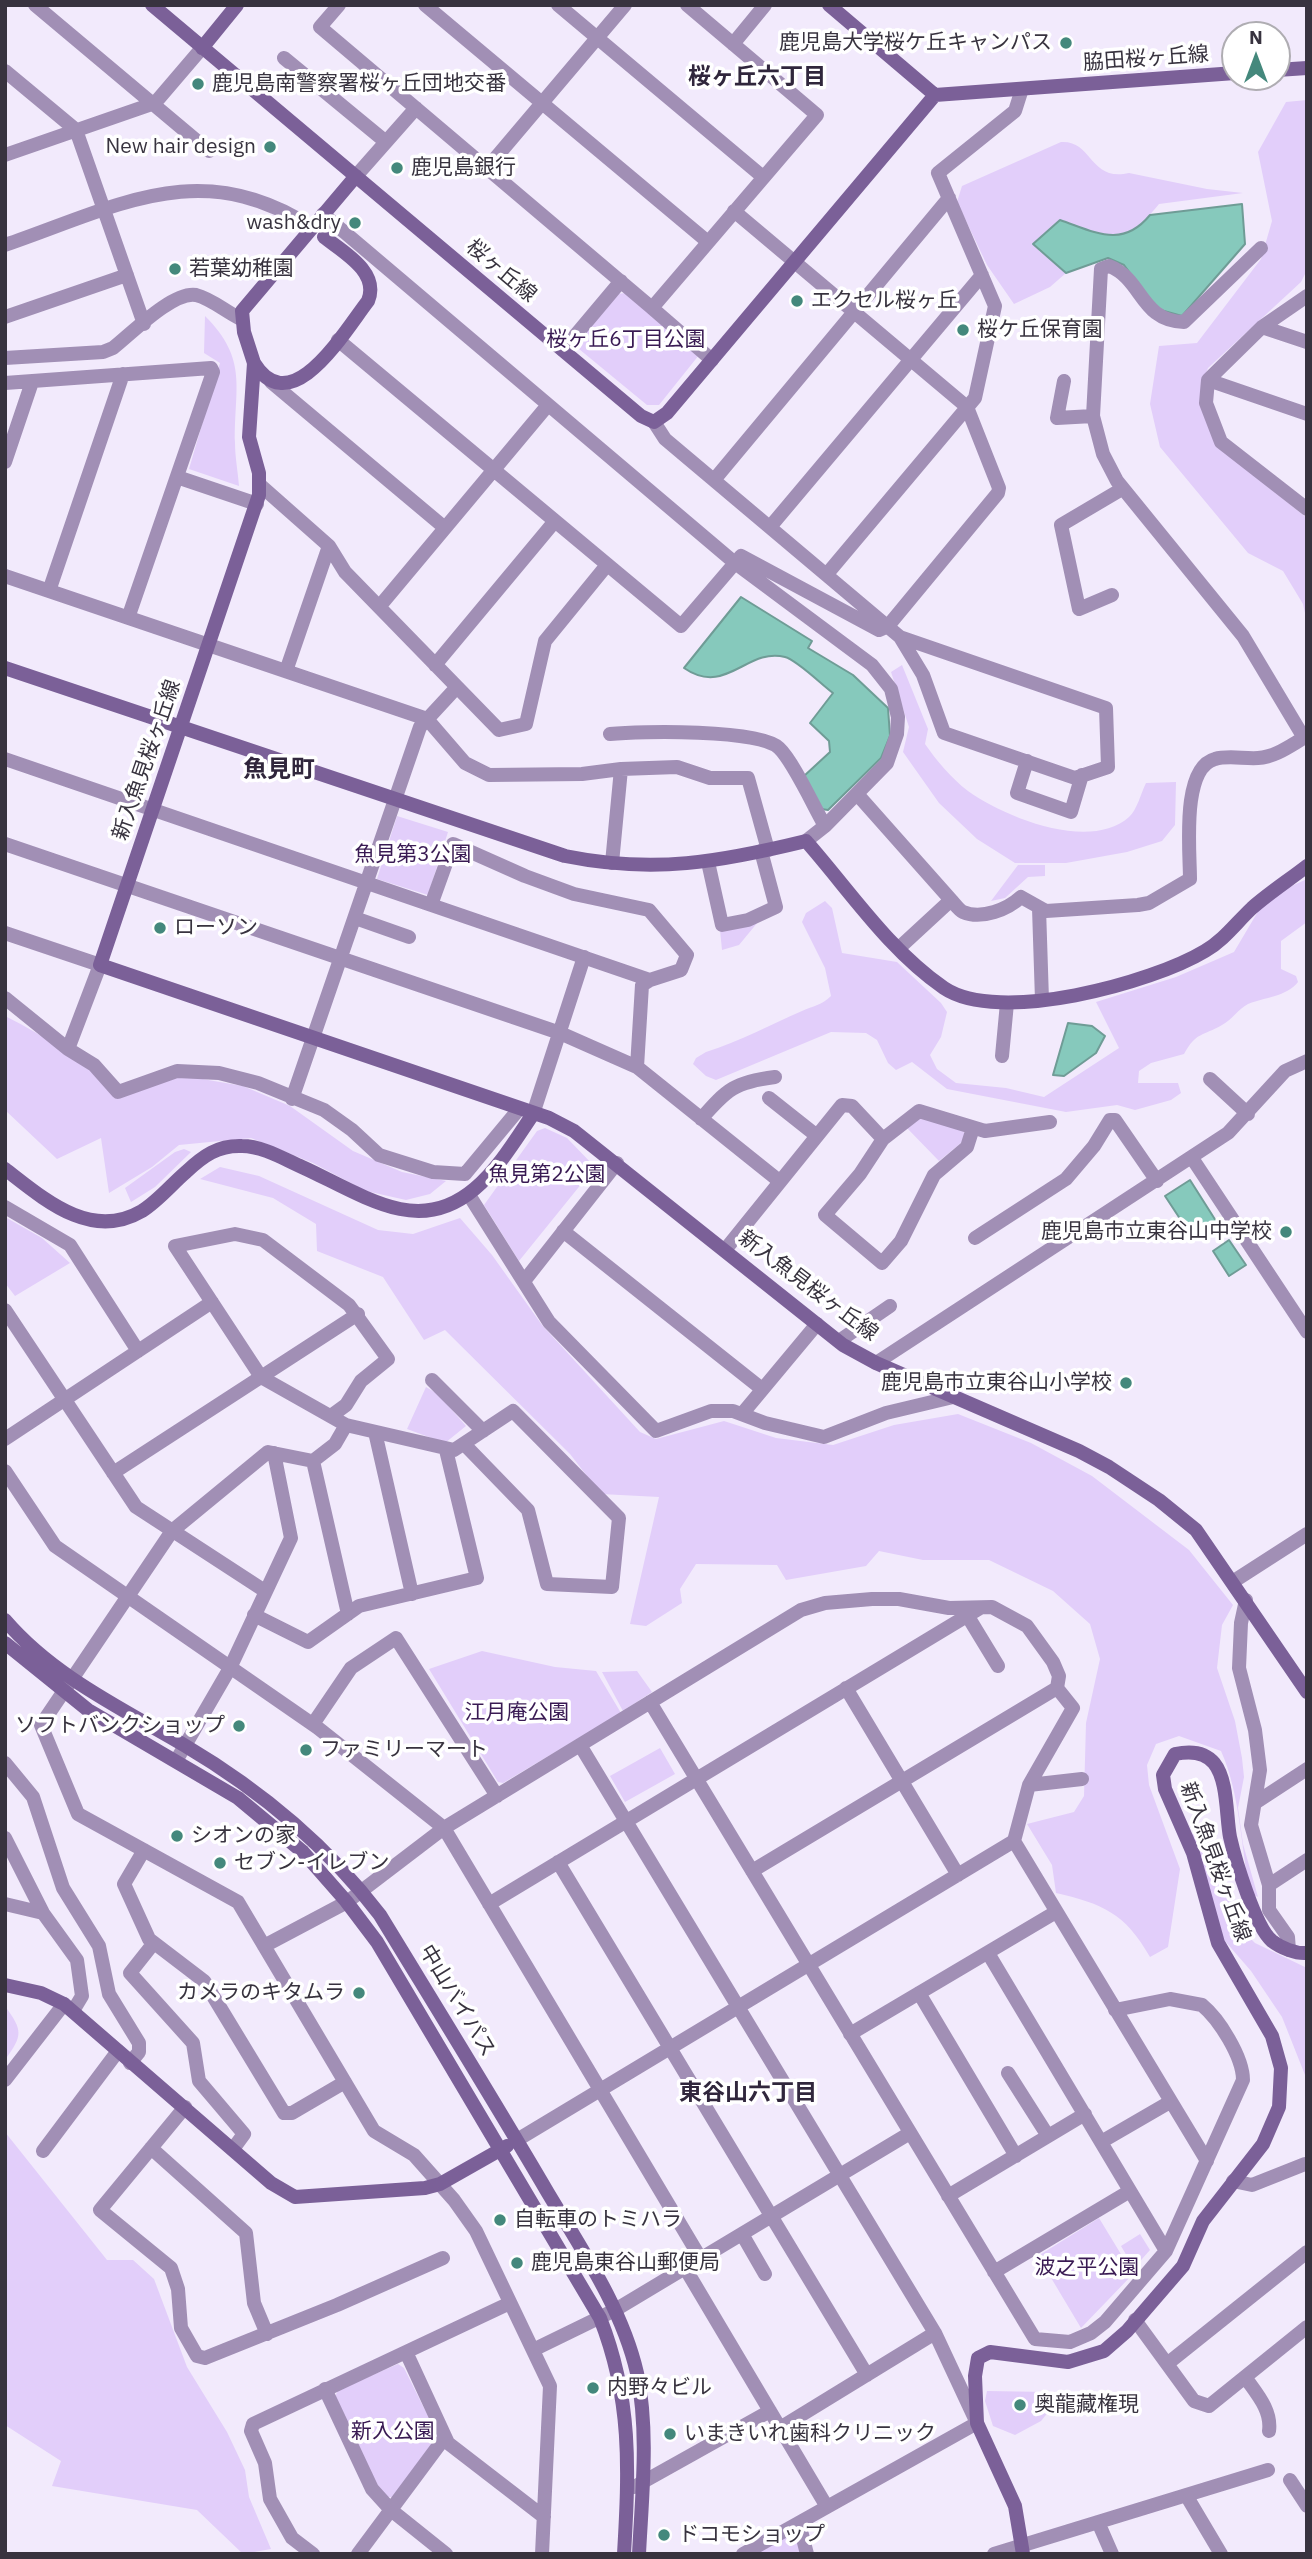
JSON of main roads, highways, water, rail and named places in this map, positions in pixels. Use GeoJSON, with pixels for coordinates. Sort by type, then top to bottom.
{"type":"FeatureCollection","features":[{"type":"Feature","properties":{"kind":"place","name":"鹿児島大学桜ケ丘キャンパス"},"geometry":{"type":"Point","coordinates":[1066,43]}},
{"type":"Feature","properties":{"kind":"place","name":"鹿児島南警察署桜ヶ丘団地交番"},"geometry":{"type":"Point","coordinates":[198,84]}},
{"type":"Feature","properties":{"kind":"place","name":"New hair design"},"geometry":{"type":"Point","coordinates":[270,147]}},
{"type":"Feature","properties":{"kind":"place","name":"鹿児島銀行"},"geometry":{"type":"Point","coordinates":[397,168]}},
{"type":"Feature","properties":{"kind":"place","name":"wash&dry"},"geometry":{"type":"Point","coordinates":[355,223]}},
{"type":"Feature","properties":{"kind":"place","name":"若葉幼稚園"},"geometry":{"type":"Point","coordinates":[175,269]}},
{"type":"Feature","properties":{"kind":"place","name":"エクセル桜ヶ丘"},"geometry":{"type":"Point","coordinates":[797,301]}},
{"type":"Feature","properties":{"kind":"place","name":"桜ケ丘保育園"},"geometry":{"type":"Point","coordinates":[963,330]}},
{"type":"Feature","properties":{"kind":"place","name":"ローソン"},"geometry":{"type":"Point","coordinates":[160,928]}},
{"type":"Feature","properties":{"kind":"place","name":"鹿児島市立東谷山中学校"},"geometry":{"type":"Point","coordinates":[1286,1232]}},
{"type":"Feature","properties":{"kind":"place","name":"鹿児島市立東谷山小学校"},"geometry":{"type":"Point","coordinates":[1126,1383]}},
{"type":"Feature","properties":{"kind":"place","name":"ソフトバンクショップ"},"geometry":{"type":"Point","coordinates":[239,1726]}},
{"type":"Feature","properties":{"kind":"place","name":"ファミリーマート"},"geometry":{"type":"Point","coordinates":[306,1750]}},
{"type":"Feature","properties":{"kind":"place","name":"シオンの家"},"geometry":{"type":"Point","coordinates":[177,1836]}},
{"type":"Feature","properties":{"kind":"place","name":"セブン-イレブン"},"geometry":{"type":"Point","coordinates":[220,1863]}},
{"type":"Feature","properties":{"kind":"place","name":"カメラのキタムラ"},"geometry":{"type":"Point","coordinates":[359,1993]}},
{"type":"Feature","properties":{"kind":"place","name":"自転車のトミハラ"},"geometry":{"type":"Point","coordinates":[500,2220]}},
{"type":"Feature","properties":{"kind":"place","name":"鹿児島東谷山郵便局"},"geometry":{"type":"Point","coordinates":[517,2263]}},
{"type":"Feature","properties":{"kind":"place","name":"内野々ビル"},"geometry":{"type":"Point","coordinates":[593,2388]}},
{"type":"Feature","properties":{"kind":"place","name":"奥龍藏権現"},"geometry":{"type":"Point","coordinates":[1020,2405]}},
{"type":"Feature","properties":{"kind":"place","name":"いまきいれ歯科クリニック"},"geometry":{"type":"Point","coordinates":[670,2434]}},
{"type":"Feature","properties":{"kind":"place","name":"ドコモショップ"},"geometry":{"type":"Point","coordinates":[664,2535]}},
{"type":"Feature","properties":{"kind":"district","name":"桜ヶ丘六丁目"},"geometry":{"type":"Point","coordinates":[757,77]}},
{"type":"Feature","properties":{"kind":"district","name":"魚見町"},"geometry":{"type":"Point","coordinates":[279,770]}},
{"type":"Feature","properties":{"kind":"district","name":"東谷山六丁目"},"geometry":{"type":"Point","coordinates":[748,2093]}},
{"type":"Feature","properties":{"kind":"park label","name":"桜ヶ丘6丁目公園"},"geometry":{"type":"Point","coordinates":[626,340]}},
{"type":"Feature","properties":{"kind":"park label","name":"魚見第3公園"},"geometry":{"type":"Point","coordinates":[413,855]}},
{"type":"Feature","properties":{"kind":"park label","name":"魚見第2公園"},"geometry":{"type":"Point","coordinates":[547,1175]}},
{"type":"Feature","properties":{"kind":"park label","name":"江月庵公園"},"geometry":{"type":"Point","coordinates":[517,1713]}},
{"type":"Feature","properties":{"kind":"park label","name":"波之平公園"},"geometry":{"type":"Point","coordinates":[1087,2268]}},
{"type":"Feature","properties":{"kind":"park label","name":"新入公園"},"geometry":{"type":"Point","coordinates":[393,2432]}}]}
